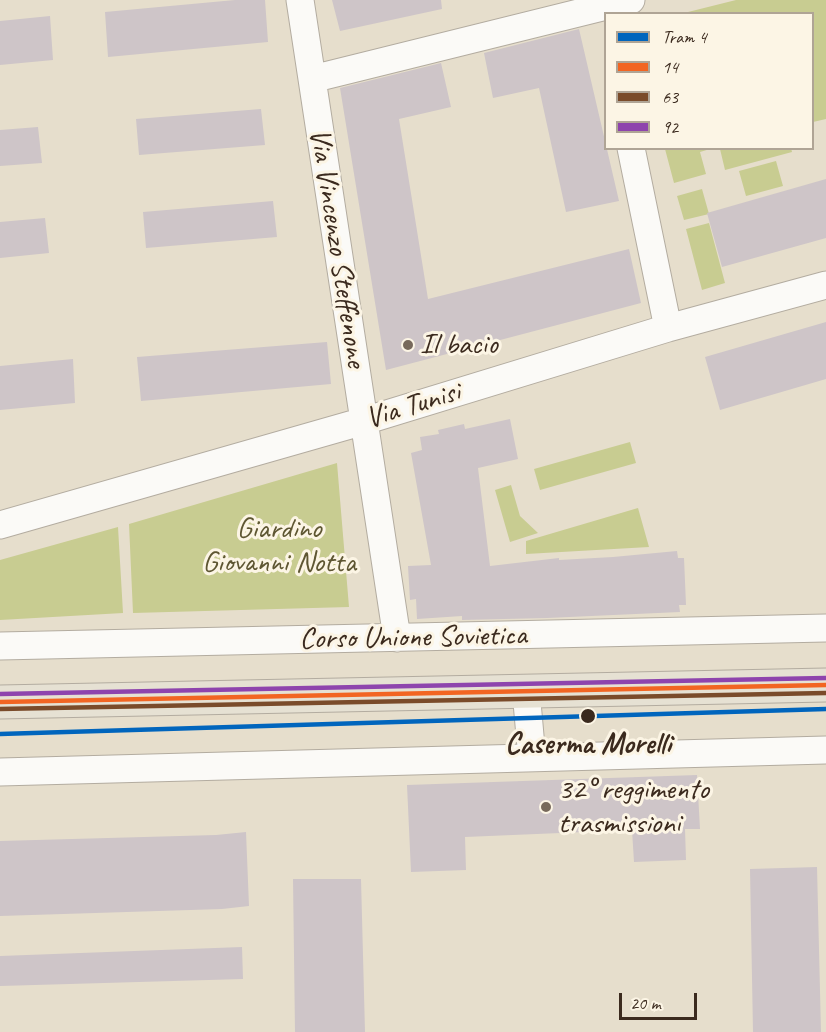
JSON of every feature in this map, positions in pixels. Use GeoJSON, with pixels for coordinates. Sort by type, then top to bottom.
{"type":"FeatureCollection","features":[{"type":"Feature","properties":{"kind":"main road","name":"Corso Unione Sovietica"},"geometry":{"type":"LineString","coordinates":[[0,702],[826,685]]}},
{"type":"Feature","properties":{"kind":"street","name":"Via Vincenzo Steffenone"},"geometry":{"type":"LineString","coordinates":[[300,0],[397,638]]}},
{"type":"Feature","properties":{"kind":"street"},"geometry":{"type":"LineString","coordinates":[[312,79],[602,11],[631,0]]}},
{"type":"Feature","properties":{"kind":"street"},"geometry":{"type":"LineString","coordinates":[[631,150],[668,328]]}},
{"type":"Feature","properties":{"kind":"street","name":"Via Tunisi"},"geometry":{"type":"LineString","coordinates":[[0,525],[364,421],[668,328],[826,285]]}},
{"type":"Feature","properties":{"kind":"street","name":"Corso Unione Sovietica"},"geometry":{"type":"LineString","coordinates":[[0,646],[826,628]]}},
{"type":"Feature","properties":{"kind":"street","name":"Corso Unione Sovietica"},"geometry":{"type":"LineString","coordinates":[[526,691],[532,758]]}},
{"type":"Feature","properties":{"kind":"street"},"geometry":{"type":"LineString","coordinates":[[0,772],[826,750]]}},
{"type":"Feature","properties":{"kind":"green space"},"geometry":{"type":"Polygon","coordinates":[[[736,0],[826,0],[826,119],[814,122],[814,12],[688,12],[736,0]]]}},
{"type":"Feature","properties":{"kind":"green space"},"geometry":{"type":"Polygon","coordinates":[[[665,150],[707,150],[700,152],[706,174],[674,183],[665,150]]]}},
{"type":"Feature","properties":{"kind":"green space"},"geometry":{"type":"Polygon","coordinates":[[[720,150],[792,150],[792,152],[725,170],[720,150]]]}},
{"type":"Feature","properties":{"kind":"green space"},"geometry":{"type":"Polygon","coordinates":[[[776,161],[783,186],[746,196],[739,171],[776,161]]]}},
{"type":"Feature","properties":{"kind":"green space"},"geometry":{"type":"Polygon","coordinates":[[[702,189],[709,214],[684,220],[677,196],[702,189]]]}},
{"type":"Feature","properties":{"kind":"green space"},"geometry":{"type":"Polygon","coordinates":[[[709,223],[725,283],[702,290],[686,229],[709,223]]]}},
{"type":"Feature","properties":{"kind":"green space"},"geometry":{"type":"Polygon","coordinates":[[[630,442],[636,463],[540,490],[534,469],[630,442]]]}},
{"type":"Feature","properties":{"kind":"green space","name":"Giardino Giovanni Notta"},"geometry":{"type":"Polygon","coordinates":[[[337,463],[349,607],[133,613],[129,524],[337,463]]]}},
{"type":"Feature","properties":{"kind":"green space"},"geometry":{"type":"Polygon","coordinates":[[[511,485],[520,516],[538,533],[510,542],[495,490],[511,485]]]}},
{"type":"Feature","properties":{"kind":"green space"},"geometry":{"type":"Polygon","coordinates":[[[638,508],[649,547],[526,554],[526,541],[638,508]]]}},
{"type":"Feature","properties":{"kind":"green space","name":"Giardino Giovanni Notta"},"geometry":{"type":"Polygon","coordinates":[[[118,527],[123,613],[0,620],[0,560],[118,527]]]}},
{"type":"Feature","properties":{"kind":"building"},"geometry":{"type":"Polygon","coordinates":[[[235,0],[265,0],[268,42],[108,57],[105,12],[235,0]]]}},
{"type":"Feature","properties":{"kind":"building"},"geometry":{"type":"Polygon","coordinates":[[[332,0],[441,0],[442,9],[340,31],[332,0]]]}},
{"type":"Feature","properties":{"kind":"building"},"geometry":{"type":"Polygon","coordinates":[[[50,16],[53,60],[0,65],[0,21],[50,16]]]}},
{"type":"Feature","properties":{"kind":"building"},"geometry":{"type":"Polygon","coordinates":[[[579,29],[604,136],[604,150],[607,150],[619,201],[566,212],[539,88],[493,98],[484,53],[579,29]]]}},
{"type":"Feature","properties":{"kind":"building"},"geometry":{"type":"Polygon","coordinates":[[[441,63],[451,107],[399,119],[428,299],[629,249],[641,303],[386,370],[340,88],[441,63]]]}},
{"type":"Feature","properties":{"kind":"building"},"geometry":{"type":"Polygon","coordinates":[[[261,109],[265,145],[139,155],[136,119],[261,109]]]}},
{"type":"Feature","properties":{"kind":"building"},"geometry":{"type":"Polygon","coordinates":[[[38,127],[42,163],[0,166],[0,130],[38,127]]]}},
{"type":"Feature","properties":{"kind":"building"},"geometry":{"type":"Polygon","coordinates":[[[826,179],[826,238],[722,267],[707,213],[826,179]]]}},
{"type":"Feature","properties":{"kind":"building"},"geometry":{"type":"Polygon","coordinates":[[[273,201],[277,237],[146,248],[143,212],[273,201]]]}},
{"type":"Feature","properties":{"kind":"building"},"geometry":{"type":"Polygon","coordinates":[[[45,218],[49,253],[0,258],[0,222],[45,218]]]}},
{"type":"Feature","properties":{"kind":"building"},"geometry":{"type":"Polygon","coordinates":[[[826,322],[826,379],[720,410],[705,357],[826,322]]]}},
{"type":"Feature","properties":{"kind":"building"},"geometry":{"type":"Polygon","coordinates":[[[327,342],[331,384],[141,401],[137,357],[327,342]]]}},
{"type":"Feature","properties":{"kind":"building"},"geometry":{"type":"Polygon","coordinates":[[[73,359],[75,403],[0,410],[0,366],[73,359]]]}},
{"type":"Feature","properties":{"kind":"building"},"geometry":{"type":"Polygon","coordinates":[[[510,419],[518,459],[478,468],[490,566],[559,558],[559,560],[613,557],[677,551],[678,558],[684,558],[686,605],[679,605],[680,612],[547,618],[462,620],[462,616],[417,619],[416,599],[410,600],[408,566],[431,565],[411,453],[422,450],[420,437],[439,434],[438,430],[464,424],[465,429],[510,419]]]}},
{"type":"Feature","properties":{"kind":"building","name":"32° reggimento trasmissioni"},"geometry":{"type":"Polygon","coordinates":[[[697,775],[700,829],[685,829],[686,860],[634,862],[632,830],[465,837],[466,870],[411,872],[407,785],[697,775]]]}},
{"type":"Feature","properties":{"kind":"building"},"geometry":{"type":"Polygon","coordinates":[[[246,832],[249,906],[222,909],[0,916],[0,841],[216,835],[246,832]]]}},
{"type":"Feature","properties":{"kind":"building"},"geometry":{"type":"Polygon","coordinates":[[[817,867],[821,1032],[753,1032],[750,869],[817,867]]]}},
{"type":"Feature","properties":{"kind":"building"},"geometry":{"type":"Polygon","coordinates":[[[293,879],[361,879],[365,1032],[295,1032],[293,879]]]}},
{"type":"Feature","properties":{"kind":"building"},"geometry":{"type":"Polygon","coordinates":[[[242,947],[243,979],[0,986],[0,956],[242,947]]]}},
{"type":"Feature","properties":{"kind":"tram line","name":"4"},"geometry":{"type":"LineString","coordinates":[[0,734],[826,709]]}},
{"type":"Feature","properties":{"kind":"transit line","name":"92"},"geometry":{"type":"LineString","coordinates":[[0,694],[826,678]]}},
{"type":"Feature","properties":{"kind":"transit line","name":"14"},"geometry":{"type":"LineString","coordinates":[[0,702],[826,685]]}},
{"type":"Feature","properties":{"kind":"transit line","name":"63"},"geometry":{"type":"LineString","coordinates":[[0,709],[826,693]]}},
{"type":"Feature","properties":{"kind":"place","name":"Il bacio"},"geometry":{"type":"Point","coordinates":[408,345]}},
{"type":"Feature","properties":{"kind":"place","name":"Caserma Morelli"},"geometry":{"type":"Point","coordinates":[588,716]}},
{"type":"Feature","properties":{"kind":"place","name":"32° reggimento trasmissioni"},"geometry":{"type":"Point","coordinates":[546,807]}}]}
